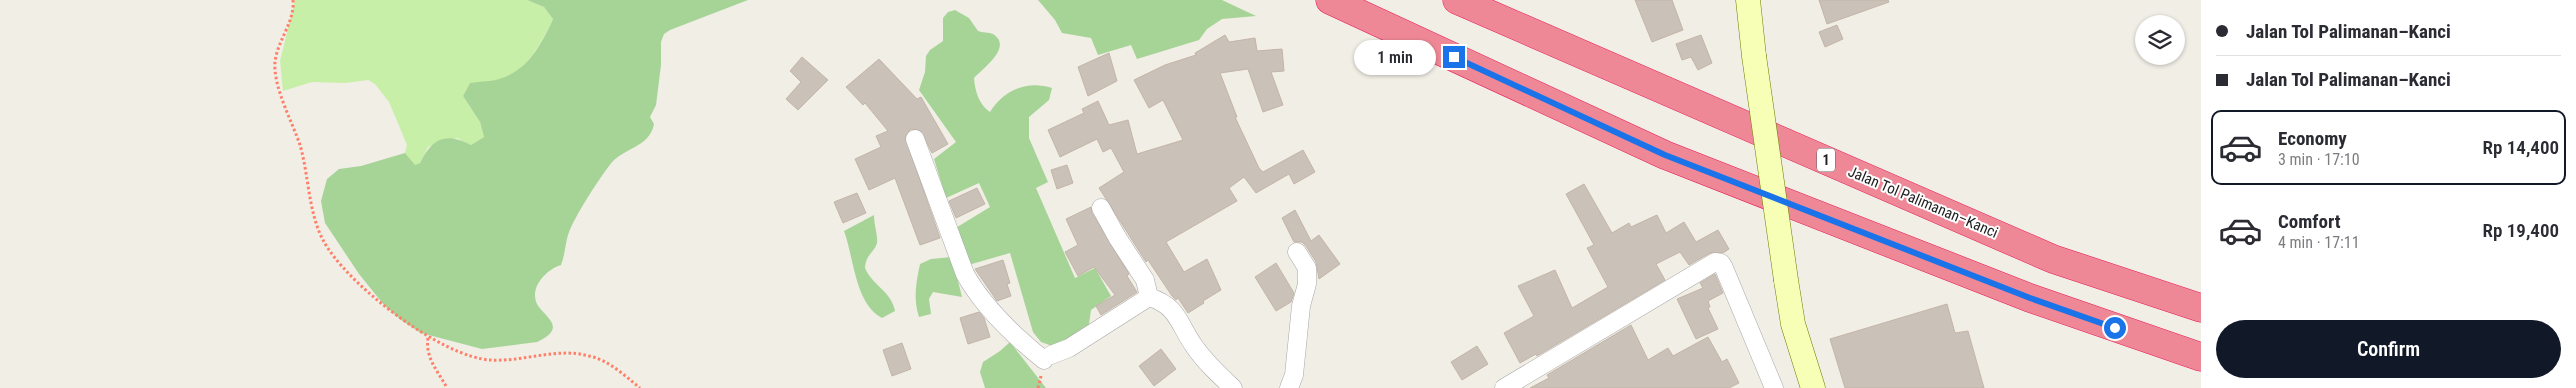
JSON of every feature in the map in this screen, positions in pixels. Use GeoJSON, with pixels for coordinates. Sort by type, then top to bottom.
{"type":"FeatureCollection","features":[{"type":"Feature","properties":{"kind":"highway"},"geometry":{"type":"LineString","coordinates":[[1330,0],[1665,155],[2030,298],[2201,357]]}},
{"type":"Feature","properties":{"kind":"highway","name":"Jalan Tol Palimanan–Kanci"},"geometry":{"type":"LineString","coordinates":[[1457,0],[2053,259],[2201,308]]}},
{"type":"Feature","properties":{"kind":"street"},"geometry":{"type":"LineString","coordinates":[[1748,0],[1754,56],[1793,324],[1813,388]]}},
{"type":"Feature","properties":{"kind":"street"},"geometry":{"type":"LineString","coordinates":[[915,139],[965,274],[975,291],[1019,340],[1048,357],[1069,348],[1149,297]]}},
{"type":"Feature","properties":{"kind":"street"},"geometry":{"type":"LineString","coordinates":[[1101,208],[1145,280],[1149,297]]}},
{"type":"Feature","properties":{"kind":"street"},"geometry":{"type":"LineString","coordinates":[[1289,388],[1294,375],[1301,306],[1307,284],[1307,268],[1297,252]]}},
{"type":"Feature","properties":{"kind":"street"},"geometry":{"type":"LineString","coordinates":[[1504,388],[1715,262],[1721,263],[1724,268],[1774,388]]}},
{"type":"Feature","properties":{"kind":"street"},"geometry":{"type":"LineString","coordinates":[[1149,297],[1168,304],[1206,362],[1234,388]]}},
{"type":"Feature","properties":{"kind":"path"},"geometry":{"type":"LineString","coordinates":[[293,0],[288,26],[275,62],[281,95],[300,144],[315,218],[322,238],[332,256],[359,284],[428,338],[490,360],[564,353],[590,356],[611,366],[640,388]]}},
{"type":"Feature","properties":{"kind":"path"},"geometry":{"type":"LineString","coordinates":[[428,338],[426,348],[431,362],[447,388]]}},
{"type":"Feature","properties":{"kind":"green space"},"geometry":{"type":"Polygon","coordinates":[[[295,0],[527,0],[544,7],[553,19],[533,54],[520,69],[502,79],[470,83],[463,96],[480,122],[484,137],[471,145],[457,138],[428,147],[420,163],[414,166],[405,153],[407,145],[389,102],[375,84],[368,80],[345,83],[312,82],[283,91],[280,61],[295,0]]]}},
{"type":"Feature","properties":{"kind":"green space"},"geometry":{"type":"Polygon","coordinates":[[[527,0],[748,0],[664,34],[661,42],[661,65],[656,105],[650,117],[654,124],[651,132],[641,143],[614,160],[609,166],[575,219],[568,235],[561,265],[550,270],[537,285],[535,298],[540,309],[552,322],[551,332],[537,342],[482,349],[421,333],[401,320],[384,305],[359,274],[325,223],[321,201],[327,179],[339,169],[361,166],[405,153],[415,165],[420,163],[430,148],[441,140],[447,138],[454,139],[471,145],[484,137],[480,122],[463,96],[470,83],[495,80],[511,74],[534,54],[553,19],[544,7],[527,0]]]}},
{"type":"Feature","properties":{"kind":"green space"},"geometry":{"type":"Polygon","coordinates":[[[1038,0],[1222,0],[1256,16],[1222,19],[1207,29],[1199,40],[1137,59],[1131,45],[1098,55],[1091,38],[1062,33],[1055,20],[1038,0]]]}},
{"type":"Feature","properties":{"kind":"green space"},"geometry":{"type":"Polygon","coordinates":[[[955,10],[969,18],[978,31],[993,34],[999,39],[998,52],[989,64],[974,78],[978,97],[986,109],[990,112],[1002,98],[1025,86],[1034,85],[1052,88],[1049,100],[1029,117],[1029,138],[1048,182],[1036,188],[1075,278],[1095,268],[1111,296],[1091,310],[1088,331],[1058,348],[1041,342],[1033,332],[1010,253],[965,266],[954,229],[990,207],[979,183],[946,198],[934,159],[956,142],[919,90],[925,72],[926,56],[930,50],[943,41],[943,18],[948,12],[955,10]]]}},
{"type":"Feature","properties":{"kind":"green space"},"geometry":{"type":"Polygon","coordinates":[[[874,215],[877,243],[868,257],[865,268],[890,299],[895,311],[882,318],[866,302],[861,291],[844,231],[874,215]]]}},
{"type":"Feature","properties":{"kind":"green space"},"geometry":{"type":"Polygon","coordinates":[[[952,257],[962,297],[933,292],[929,299],[931,314],[919,317],[916,284],[920,264],[931,259],[952,257]]]}},
{"type":"Feature","properties":{"kind":"green space"},"geometry":{"type":"Polygon","coordinates":[[[1010,342],[1046,388],[985,388],[980,372],[983,362],[1010,342]]]}},
{"type":"Feature","properties":{"kind":"building"},"geometry":{"type":"Polygon","coordinates":[[[1635,0],[1672,0],[1683,30],[1652,42],[1635,0]]]}},
{"type":"Feature","properties":{"kind":"building"},"geometry":{"type":"Polygon","coordinates":[[[1819,0],[1888,0],[1889,2],[1827,24],[1819,0]]]}},
{"type":"Feature","properties":{"kind":"building"},"geometry":{"type":"Polygon","coordinates":[[[1837,25],[1843,39],[1825,47],[1819,32],[1837,25]]]}},
{"type":"Feature","properties":{"kind":"building"},"geometry":{"type":"Polygon","coordinates":[[[1225,35],[1229,42],[1255,38],[1257,51],[1282,49],[1284,71],[1271,72],[1283,105],[1263,112],[1248,69],[1220,73],[1237,117],[1235,117],[1259,168],[1263,172],[1303,150],[1315,172],[1294,184],[1289,174],[1256,193],[1244,177],[1229,188],[1237,201],[1166,242],[1184,272],[1207,259],[1221,290],[1188,313],[1178,298],[1176,300],[1172,296],[1148,260],[1146,262],[1099,188],[1124,172],[1111,148],[1103,152],[1097,139],[1060,157],[1048,130],[1084,113],[1082,109],[1098,101],[1109,125],[1128,120],[1137,154],[1183,140],[1163,100],[1149,108],[1134,80],[1165,65],[1196,55],[1195,53],[1225,35]]]}},
{"type":"Feature","properties":{"kind":"building"},"geometry":{"type":"Polygon","coordinates":[[[1701,35],[1712,63],[1698,70],[1691,57],[1682,60],[1676,44],[1701,35]]]}},
{"type":"Feature","properties":{"kind":"building"},"geometry":{"type":"Polygon","coordinates":[[[1109,53],[1117,81],[1088,96],[1078,67],[1109,53]]]}},
{"type":"Feature","properties":{"kind":"building"},"geometry":{"type":"Polygon","coordinates":[[[802,57],[828,80],[798,110],[786,99],[801,82],[790,71],[802,57]]]}},
{"type":"Feature","properties":{"kind":"building"},"geometry":{"type":"Polygon","coordinates":[[[879,59],[917,99],[921,97],[948,144],[932,153],[921,131],[911,129],[905,137],[940,238],[920,245],[895,178],[869,190],[855,159],[881,147],[876,136],[888,131],[865,103],[863,105],[846,87],[879,59]]]}},
{"type":"Feature","properties":{"kind":"building"},"geometry":{"type":"Polygon","coordinates":[[[1067,165],[1073,183],[1057,189],[1051,170],[1067,165]]]}},
{"type":"Feature","properties":{"kind":"building"},"geometry":{"type":"Polygon","coordinates":[[[1584,184],[1612,233],[1629,223],[1631,227],[1657,215],[1666,233],[1684,222],[1696,242],[1718,230],[1729,249],[1723,253],[1710,253],[1689,265],[1680,252],[1656,264],[1665,280],[1537,356],[1536,354],[1520,363],[1504,333],[1534,316],[1518,286],[1555,270],[1572,308],[1608,287],[1587,248],[1594,245],[1566,194],[1584,184]]]}},
{"type":"Feature","properties":{"kind":"building"},"geometry":{"type":"Polygon","coordinates":[[[977,188],[985,204],[956,218],[949,201],[977,188]]]}},
{"type":"Feature","properties":{"kind":"building"},"geometry":{"type":"Polygon","coordinates":[[[857,193],[866,213],[843,223],[834,202],[857,193]]]}},
{"type":"Feature","properties":{"kind":"building"},"geometry":{"type":"Polygon","coordinates":[[[1091,207],[1092,213],[1129,274],[1127,276],[1137,292],[1101,315],[1096,306],[1115,295],[1094,267],[1078,276],[1065,252],[1078,245],[1066,219],[1091,207]]]}},
{"type":"Feature","properties":{"kind":"building"},"geometry":{"type":"Polygon","coordinates":[[[1295,210],[1311,241],[1319,235],[1340,264],[1319,279],[1316,262],[1302,242],[1294,242],[1282,218],[1295,210]]]}},
{"type":"Feature","properties":{"kind":"building"},"geometry":{"type":"Polygon","coordinates":[[[1003,260],[1010,283],[1007,284],[1011,296],[997,301],[975,269],[1003,260]]]}},
{"type":"Feature","properties":{"kind":"building"},"geometry":{"type":"Polygon","coordinates":[[[1276,263],[1294,293],[1291,302],[1276,311],[1255,277],[1276,263]]]}},
{"type":"Feature","properties":{"kind":"building"},"geometry":{"type":"Polygon","coordinates":[[[1715,274],[1723,293],[1708,301],[1710,307],[1708,308],[1718,329],[1696,339],[1677,299],[1703,288],[1700,283],[1715,274]]]}},
{"type":"Feature","properties":{"kind":"building"},"geometry":{"type":"Polygon","coordinates":[[[1947,304],[1955,333],[1968,331],[1984,388],[1845,388],[1830,339],[1947,304]]]}},
{"type":"Feature","properties":{"kind":"building"},"geometry":{"type":"Polygon","coordinates":[[[979,312],[984,318],[990,337],[968,344],[960,318],[979,312]]]}},
{"type":"Feature","properties":{"kind":"building"},"geometry":{"type":"Polygon","coordinates":[[[1631,325],[1648,360],[1668,348],[1673,356],[1708,337],[1722,362],[1727,359],[1739,383],[1729,388],[1530,388],[1549,378],[1547,375],[1631,325]]]}},
{"type":"Feature","properties":{"kind":"building"},"geometry":{"type":"Polygon","coordinates":[[[902,343],[911,369],[892,376],[883,350],[902,343]]]}},
{"type":"Feature","properties":{"kind":"building"},"geometry":{"type":"Polygon","coordinates":[[[1477,346],[1488,364],[1462,380],[1451,362],[1477,346]]]}},
{"type":"Feature","properties":{"kind":"building"},"geometry":{"type":"Polygon","coordinates":[[[1161,349],[1176,369],[1154,386],[1139,366],[1161,349]]]}},
{"type":"Feature","properties":{"kind":"route"},"geometry":{"type":"LineString","coordinates":[[1454,57],[1665,155],[2030,298],[2115,328]]}}]}
